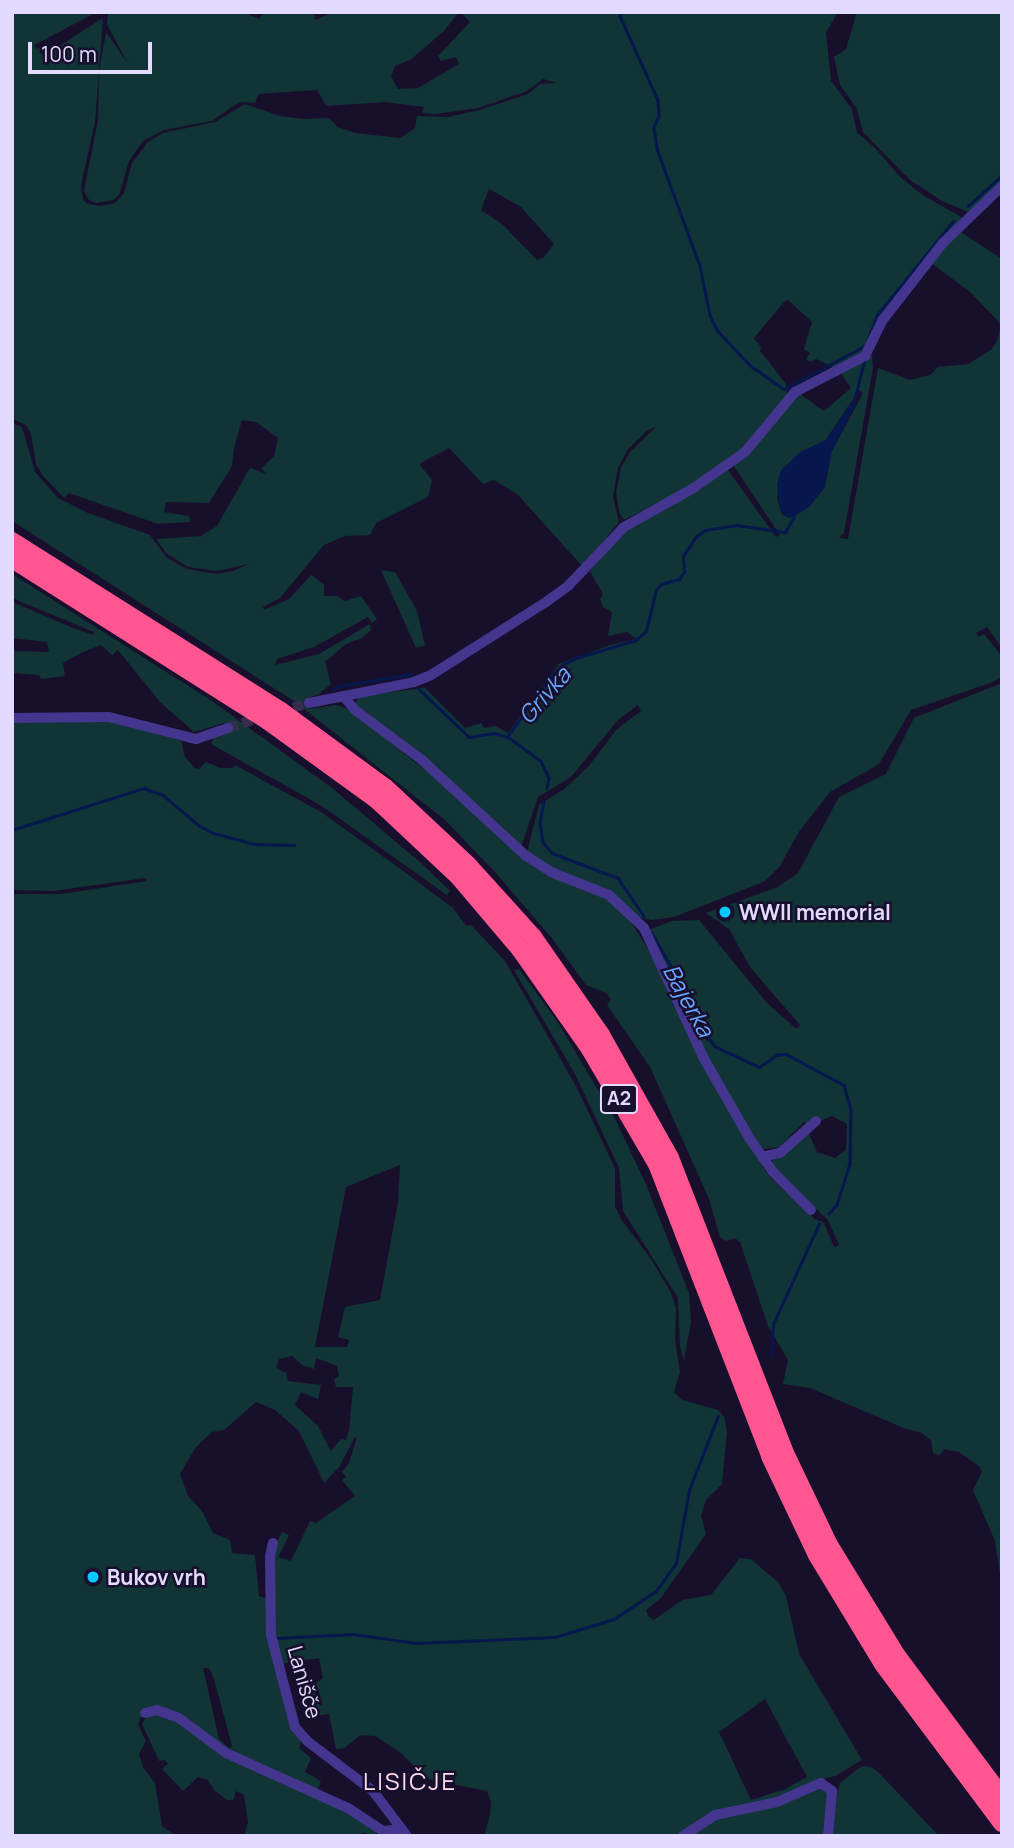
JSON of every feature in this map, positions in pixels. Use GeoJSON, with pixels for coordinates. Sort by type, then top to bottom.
{"type":"FeatureCollection","features":[{"type":"Feature","properties":{"kind":"highway","name":"A2"},"geometry":{"type":"LineString","coordinates":[[12,541],[281,711],[386,788],[468,865],[533,937],[601,1035],[670,1158],[784,1451],[829,1545],[897,1656],[1002,1797]]}},
{"type":"Feature","properties":{"kind":"highway","name":"A2"},"geometry":{"type":"LineString","coordinates":[[12,559],[268,722],[377,800],[458,876],[520,949],[590,1049],[657,1164],[771,1456],[817,1555],[883,1664],[1002,1823]]}},
{"type":"Feature","properties":{"kind":"street"},"geometry":{"type":"LineString","coordinates":[[309,703],[414,682],[446,667],[569,585],[613,537],[638,516],[724,469],[745,452],[794,392],[869,352],[882,321],[943,243],[1002,186]]}},
{"type":"Feature","properties":{"kind":"street"},"geometry":{"type":"LineString","coordinates":[[343,696],[355,710],[422,760],[525,855],[551,872],[609,895],[644,928],[703,1058],[762,1157],[772,1171],[811,1210]]}},
{"type":"Feature","properties":{"kind":"street"},"geometry":{"type":"LineString","coordinates":[[12,718],[109,717],[196,739],[228,727]]}},
{"type":"Feature","properties":{"kind":"street"},"geometry":{"type":"LineString","coordinates":[[762,1157],[780,1153],[816,1121]]}},
{"type":"Feature","properties":{"kind":"street","name":"Lanišče"},"geometry":{"type":"LineString","coordinates":[[273,1543],[270,1556],[271,1636],[295,1727],[307,1741],[373,1790],[405,1833]]}},
{"type":"Feature","properties":{"kind":"street","name":"Lanišče"},"geometry":{"type":"LineString","coordinates":[[145,1713],[157,1710],[179,1718],[226,1753],[348,1808],[383,1831],[405,1833]]}},
{"type":"Feature","properties":{"kind":"street"},"geometry":{"type":"LineString","coordinates":[[682,1836],[715,1815],[777,1802],[821,1783],[828,1785],[832,1791],[828,1836]]}},
{"type":"Feature","properties":{"kind":"green space"},"geometry":{"type":"Polygon","coordinates":[[[12,12],[97,12],[34,45],[36,49],[43,46],[48,53],[103,18],[95,122],[81,185],[83,200],[88,204],[101,206],[115,203],[124,193],[132,163],[148,142],[163,133],[215,122],[245,104],[280,116],[329,118],[338,127],[355,133],[400,138],[415,128],[417,116],[448,117],[480,110],[528,94],[540,84],[557,83],[543,79],[527,91],[478,108],[435,114],[422,113],[424,107],[385,102],[326,106],[317,90],[259,94],[255,103],[239,102],[212,121],[164,130],[143,141],[129,161],[119,195],[113,200],[96,203],[89,200],[84,191],[98,120],[99,72],[106,32],[129,65],[107,25],[108,12],[242,12],[259,19],[264,12],[314,12],[315,20],[335,12],[459,12],[443,32],[410,60],[395,66],[391,76],[398,89],[418,88],[459,64],[456,57],[441,61],[438,56],[470,22],[461,12],[838,12],[826,32],[831,81],[852,109],[857,133],[874,147],[901,178],[924,196],[963,218],[941,240],[929,259],[879,320],[869,348],[862,355],[835,368],[816,359],[810,362],[806,359],[810,353],[804,349],[812,322],[788,300],[784,302],[754,338],[761,347],[760,351],[786,384],[787,396],[747,445],[715,473],[624,520],[619,512],[616,492],[621,468],[630,452],[656,427],[648,430],[628,449],[618,468],[613,496],[619,522],[583,567],[518,495],[494,480],[483,484],[449,448],[419,464],[432,480],[428,497],[376,523],[370,535],[345,536],[324,545],[280,598],[263,607],[264,610],[289,599],[311,575],[324,584],[324,596],[337,596],[345,601],[361,596],[377,619],[372,623],[368,617],[314,647],[277,659],[275,665],[319,654],[370,624],[371,630],[362,638],[346,644],[325,662],[331,684],[319,694],[307,698],[308,709],[336,705],[346,708],[433,776],[528,861],[551,876],[612,901],[627,916],[660,968],[709,1076],[768,1175],[790,1196],[796,1196],[813,1218],[824,1223],[834,1247],[839,1245],[828,1220],[771,1166],[774,1158],[802,1135],[809,1134],[817,1152],[835,1158],[846,1150],[847,1124],[832,1116],[807,1127],[805,1121],[779,1147],[764,1149],[756,1143],[714,1075],[670,975],[649,938],[651,929],[672,921],[699,920],[767,1003],[798,1028],[800,1025],[750,967],[729,929],[706,913],[778,887],[798,873],[839,797],[886,774],[914,718],[1002,683],[1002,1588],[995,1541],[973,1490],[982,1472],[979,1466],[959,1452],[944,1449],[940,1455],[933,1453],[931,1440],[920,1432],[906,1429],[810,1388],[783,1384],[788,1360],[768,1326],[740,1242],[735,1238],[726,1241],[720,1237],[709,1199],[650,1067],[607,1005],[611,999],[606,993],[586,985],[551,937],[494,871],[445,820],[294,701],[12,521],[12,423],[22,427],[35,472],[58,498],[88,513],[150,535],[167,558],[187,569],[217,574],[233,571],[249,564],[217,571],[188,567],[166,553],[156,539],[201,536],[217,526],[250,468],[267,474],[261,469],[274,456],[278,438],[256,422],[242,420],[232,466],[209,503],[166,502],[164,512],[189,516],[190,522],[158,524],[69,493],[64,498],[43,476],[36,464],[31,434],[26,425],[12,419],[12,12]],[[489,189],[481,210],[502,224],[537,260],[544,257],[554,244],[521,207],[489,189]]]}},
{"type":"Feature","properties":{"kind":"green space"},"geometry":{"type":"Polygon","coordinates":[[[857,12],[1002,12],[1002,183],[971,213],[944,202],[910,180],[863,132],[857,109],[840,85],[834,57],[846,49],[857,12]]]}},
{"type":"Feature","properties":{"kind":"green space"},"geometry":{"type":"Polygon","coordinates":[[[961,232],[1002,259],[1002,648],[987,627],[976,633],[979,637],[984,634],[1000,654],[1002,676],[993,682],[911,710],[879,764],[830,792],[798,833],[780,866],[765,881],[674,917],[651,920],[639,917],[607,890],[554,871],[527,852],[539,805],[564,789],[588,767],[617,729],[641,711],[638,705],[618,720],[571,777],[538,797],[521,847],[355,705],[359,696],[425,688],[465,728],[481,723],[484,728],[495,726],[508,733],[559,664],[610,645],[636,639],[627,632],[608,636],[612,612],[603,607],[600,599],[603,594],[590,571],[624,530],[728,470],[776,537],[780,535],[733,465],[796,395],[800,394],[824,411],[851,388],[841,373],[872,355],[873,368],[844,533],[839,538],[848,539],[878,368],[910,380],[930,375],[938,367],[968,364],[992,349],[997,340],[1001,326],[997,320],[969,291],[932,264],[944,246],[961,232]],[[859,390],[825,441],[798,454],[781,471],[777,498],[782,515],[790,518],[809,507],[825,487],[831,453],[863,393],[859,390]]]}},
{"type":"Feature","properties":{"kind":"green space"},"geometry":{"type":"Polygon","coordinates":[[[381,570],[395,572],[417,611],[425,645],[416,648],[381,570]]]}},
{"type":"Feature","properties":{"kind":"green space"},"geometry":{"type":"Polygon","coordinates":[[[12,574],[212,701],[332,788],[450,891],[447,895],[322,806],[211,744],[214,737],[229,733],[224,723],[194,732],[160,702],[118,650],[112,655],[101,645],[81,653],[63,663],[65,676],[41,679],[39,675],[12,673],[12,651],[49,652],[47,642],[12,638],[12,602],[71,627],[93,635],[94,632],[12,598],[12,574]]]}},
{"type":"Feature","properties":{"kind":"green space"},"geometry":{"type":"Polygon","coordinates":[[[12,722],[118,722],[181,741],[185,757],[195,768],[199,769],[206,762],[221,768],[233,768],[235,765],[321,812],[453,908],[466,926],[471,925],[505,961],[576,1086],[615,1169],[615,1206],[671,1293],[676,1308],[675,1340],[680,1372],[674,1392],[682,1400],[718,1410],[724,1417],[727,1431],[722,1484],[706,1500],[701,1515],[706,1534],[660,1599],[646,1610],[648,1616],[654,1620],[682,1600],[711,1595],[740,1558],[751,1559],[779,1583],[786,1596],[799,1654],[862,1760],[835,1776],[817,1780],[789,1797],[724,1811],[680,1836],[484,1836],[491,1802],[487,1791],[427,1779],[401,1753],[375,1736],[361,1735],[344,1748],[336,1749],[329,1714],[315,1716],[311,1687],[323,1678],[319,1658],[280,1664],[273,1637],[271,1590],[276,1544],[282,1532],[289,1535],[278,1557],[291,1561],[310,1521],[316,1523],[355,1496],[342,1480],[346,1477],[342,1472],[349,1463],[357,1437],[339,1467],[324,1483],[299,1431],[275,1410],[256,1402],[224,1430],[212,1432],[196,1447],[180,1474],[188,1496],[202,1511],[213,1533],[230,1540],[232,1553],[255,1555],[259,1596],[267,1599],[269,1633],[302,1739],[299,1748],[311,1758],[305,1772],[321,1781],[317,1791],[243,1759],[165,1710],[151,1706],[145,1709],[138,1724],[146,1741],[139,1754],[143,1767],[155,1783],[162,1826],[176,1836],[12,1836],[12,894],[61,894],[147,881],[145,878],[53,891],[12,890],[12,722]],[[400,1165],[346,1187],[315,1347],[347,1347],[349,1340],[338,1337],[345,1307],[380,1300],[398,1202],[400,1165]],[[292,1356],[279,1359],[276,1368],[286,1373],[288,1381],[321,1385],[318,1399],[301,1392],[295,1405],[318,1426],[331,1451],[341,1439],[346,1440],[353,1387],[336,1387],[334,1379],[339,1376],[337,1366],[316,1358],[314,1369],[302,1365],[292,1356]],[[203,1668],[219,1739],[229,1748],[232,1746],[214,1679],[209,1668],[203,1668]],[[765,1699],[719,1732],[751,1800],[783,1790],[807,1777],[765,1699]]]}},
{"type":"Feature","properties":{"kind":"green space"},"geometry":{"type":"Polygon","coordinates":[[[519,969],[559,1024],[615,1119],[645,1182],[689,1293],[691,1322],[684,1360],[680,1346],[678,1298],[623,1211],[619,1168],[575,1074],[514,970],[519,969]]]}},
{"type":"Feature","properties":{"kind":"green space"},"geometry":{"type":"Polygon","coordinates":[[[149,1713],[165,1713],[216,1747],[334,1804],[377,1831],[375,1836],[361,1832],[363,1836],[244,1836],[248,1822],[244,1795],[236,1791],[233,1800],[227,1800],[214,1790],[208,1780],[198,1777],[183,1791],[162,1769],[168,1764],[165,1760],[159,1761],[142,1724],[149,1713]]]}},
{"type":"Feature","properties":{"kind":"green space"},"geometry":{"type":"Polygon","coordinates":[[[862,1766],[871,1767],[878,1772],[939,1836],[831,1836],[833,1811],[840,1783],[862,1766]]]}},
{"type":"Feature","properties":{"kind":"green space"},"geometry":{"type":"Polygon","coordinates":[[[820,1786],[829,1794],[825,1836],[687,1836],[710,1822],[820,1786]]]}},
{"type":"Feature","properties":{"kind":"shaded area"},"geometry":{"type":"Polygon","coordinates":[[[855,397],[856,404],[832,451],[825,486],[810,506],[794,517],[785,516],[780,509],[777,484],[781,470],[802,451],[826,440],[855,397]]]}},
{"type":"Feature","properties":{"kind":"waterway"},"geometry":{"type":"LineString","coordinates":[[622,12],[620,16],[658,100],[659,116],[654,127],[657,149],[700,266],[710,315],[717,330],[751,366],[784,389],[866,345],[877,315],[953,221]]}},
{"type":"Feature","properties":{"kind":"waterway"},"geometry":{"type":"LineString","coordinates":[[968,206],[1002,175]]}},
{"type":"Feature","properties":{"kind":"waterway"},"geometry":{"type":"LineString","coordinates":[[855,397],[864,361]]}},
{"type":"Feature","properties":{"kind":"waterway","name":"Grivka"},"geometry":{"type":"LineString","coordinates":[[419,689],[469,737],[494,733],[507,737],[552,675],[564,664],[636,640],[646,631],[656,590],[661,584],[679,579],[684,572],[683,556],[696,537],[705,530],[737,525],[785,532],[794,517]]}},
{"type":"Feature","properties":{"kind":"waterway"},"geometry":{"type":"LineString","coordinates":[[332,690],[340,686],[411,674]]}},
{"type":"Feature","properties":{"kind":"waterway","name":"Bajerka"},"geometry":{"type":"LineString","coordinates":[[508,737],[541,761],[549,778],[547,788]]}},
{"type":"Feature","properties":{"kind":"waterway","name":"Grivka"},"geometry":{"type":"LineString","coordinates":[[12,830],[144,788],[163,795],[200,826],[214,833],[254,844],[294,845]]}},
{"type":"Feature","properties":{"kind":"waterway","name":"Bajerka"},"geometry":{"type":"LineString","coordinates":[[544,802],[540,823],[543,842],[552,853],[618,878],[644,916]]}},
{"type":"Feature","properties":{"kind":"waterway","name":"Bajerka"},"geometry":{"type":"LineString","coordinates":[[651,932],[684,988],[701,1028],[716,1047],[759,1067],[777,1055],[786,1054],[844,1085],[851,1110],[850,1164],[837,1205],[829,1214]]}},
{"type":"Feature","properties":{"kind":"waterway","name":"Bajerka"},"geometry":{"type":"LineString","coordinates":[[771,1356],[773,1324],[819,1224]]}},
{"type":"Feature","properties":{"kind":"waterway"},"geometry":{"type":"LineString","coordinates":[[276,1638],[353,1634],[416,1643],[555,1637],[614,1619],[656,1591],[676,1563],[689,1490],[718,1416]]}},
{"type":"Feature","properties":{"kind":"tunnel"},"geometry":{"type":"LineString","coordinates":[[279,712],[309,703]]}},
{"type":"Feature","properties":{"kind":"tunnel"},"geometry":{"type":"LineString","coordinates":[[228,728],[261,717]]}},
{"type":"Feature","properties":{"kind":"place","name":"WWII memorial"},"geometry":{"type":"Point","coordinates":[725,912]}},
{"type":"Feature","properties":{"kind":"place","name":"Bukov vrh"},"geometry":{"type":"Point","coordinates":[93,1577]}},
{"type":"Feature","properties":{"kind":"district","name":"LISIČJE"},"geometry":{"type":"Point","coordinates":[410,1781]}}]}
